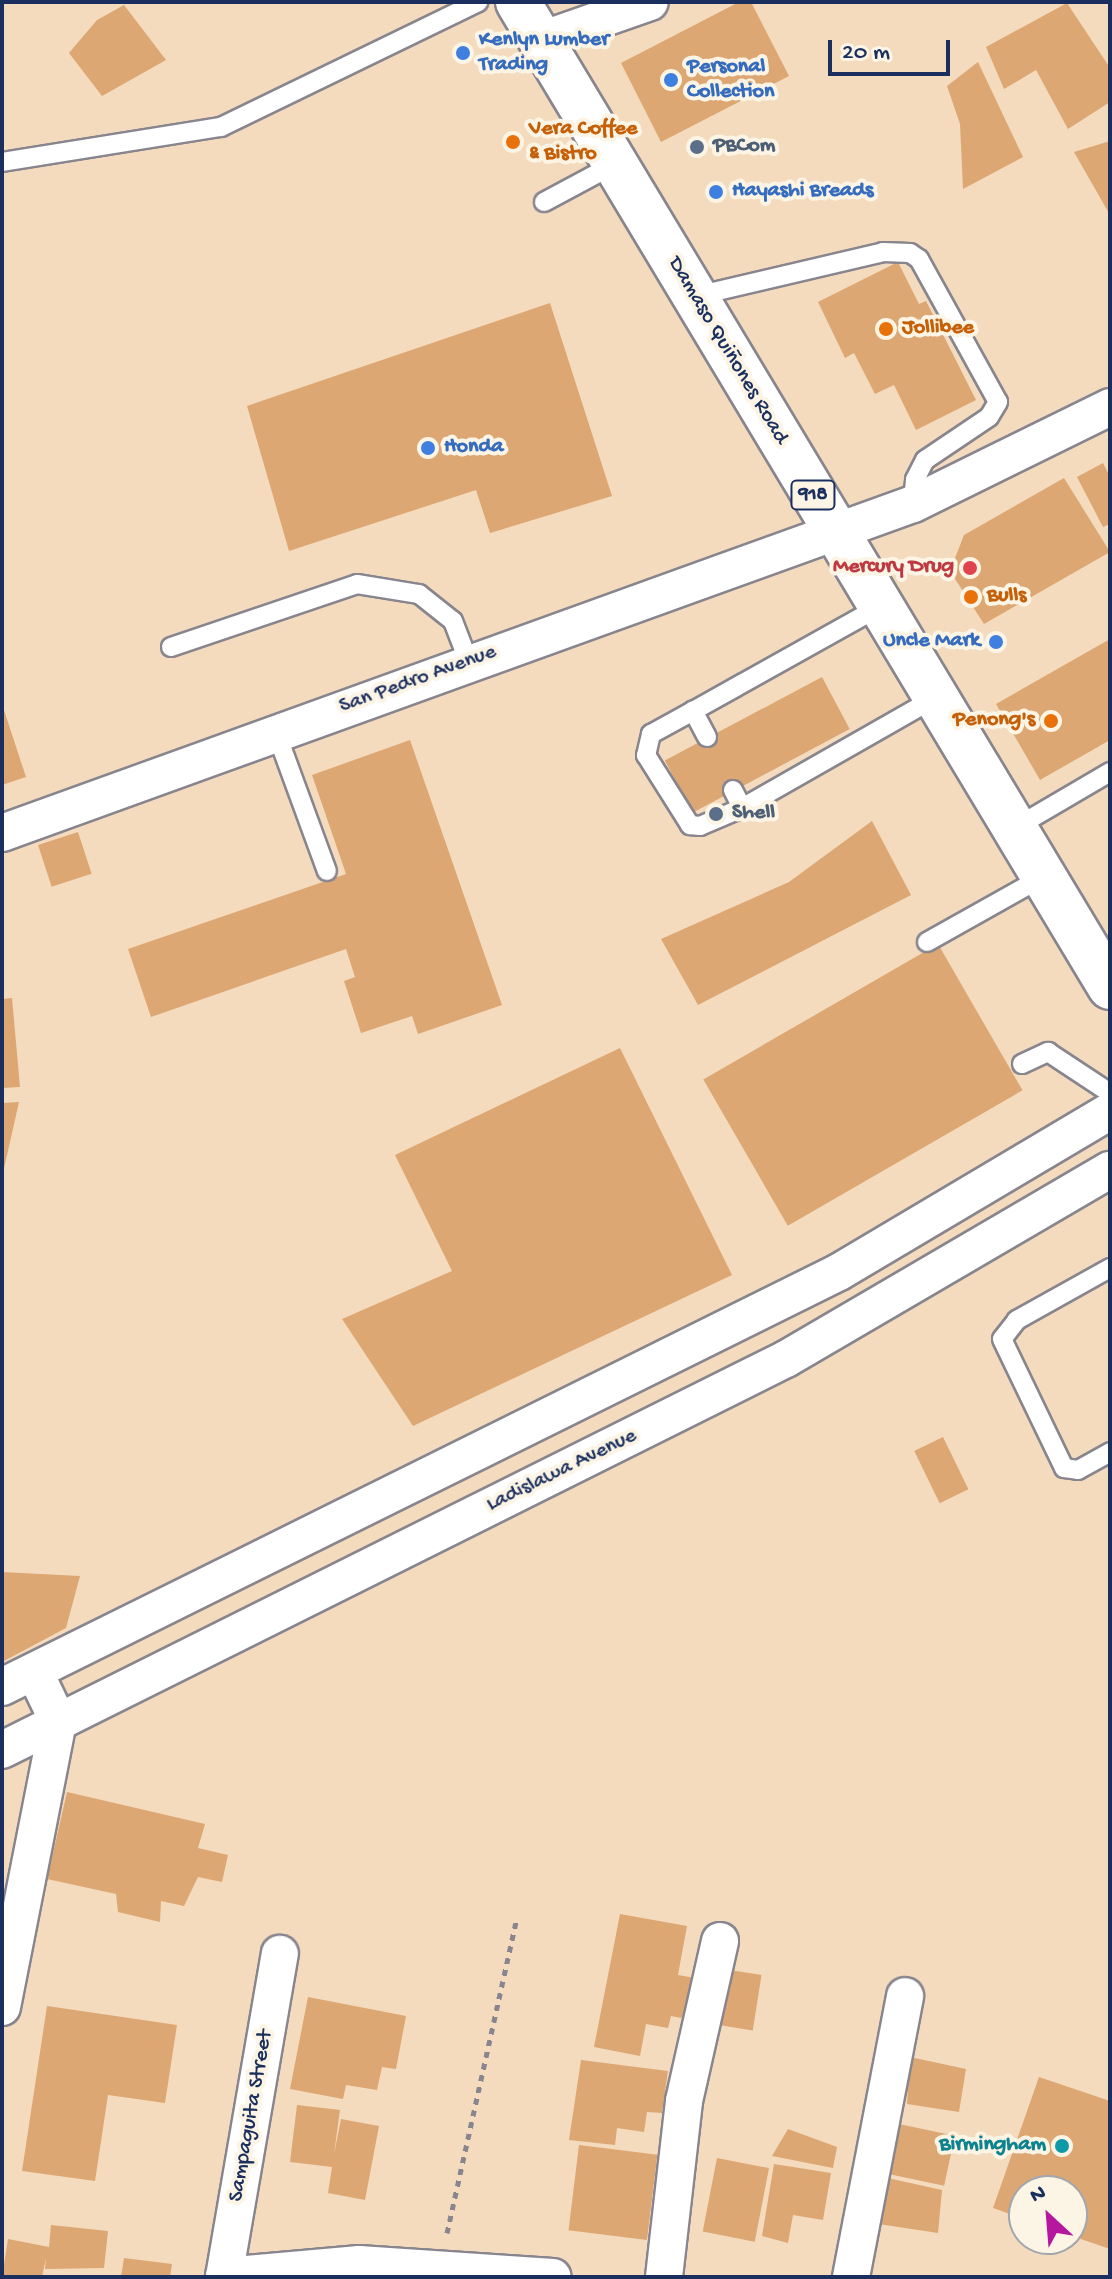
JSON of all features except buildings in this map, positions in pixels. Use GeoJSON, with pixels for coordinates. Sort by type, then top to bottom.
{"type":"FeatureCollection","features":[{"type":"Feature","properties":{"kind":"main road","name":"Damaso Quiñones Road"},"geometry":{"type":"LineString","coordinates":[[518,2],[1110,987]]}},
{"type":"Feature","properties":{"kind":"street"},"geometry":{"type":"LineString","coordinates":[[541,40],[650,2]]}},
{"type":"Feature","properties":{"kind":"street","name":"San Pedro Avenue"},"geometry":{"type":"LineString","coordinates":[[2,833],[468,660],[913,504],[1110,407]]}},
{"type":"Feature","properties":{"kind":"street"},"geometry":{"type":"LineString","coordinates":[[2,2007],[58,1721],[18,1679],[911,1234],[1110,1111]]}},
{"type":"Feature","properties":{"kind":"street","name":"Ladislawa Avenue"},"geometry":{"type":"LineString","coordinates":[[2,1750],[862,1319],[1110,1170]]}},
{"type":"Feature","properties":{"kind":"street"},"geometry":{"type":"LineString","coordinates":[[529,1427],[553,1475]]}},
{"type":"Feature","properties":{"kind":"street"},"geometry":{"type":"LineString","coordinates":[[664,2277],[684,2101],[720,1941]]}},
{"type":"Feature","properties":{"kind":"street","name":"Sampaguita Street"},"geometry":{"type":"LineString","coordinates":[[224,2277],[280,1954]]}},
{"type":"Feature","properties":{"kind":"street"},"geometry":{"type":"LineString","coordinates":[[851,2277],[905,1996]]}},
{"type":"Feature","properties":{"kind":"street"},"geometry":{"type":"LineString","coordinates":[[224,2277],[359,2264],[553,2277]]}},
{"type":"Feature","properties":{"kind":"lane"},"geometry":{"type":"LineString","coordinates":[[2,162],[221,127],[478,2]]}},
{"type":"Feature","properties":{"kind":"lane"},"geometry":{"type":"LineString","coordinates":[[544,202],[615,164]]}},
{"type":"Feature","properties":{"kind":"lane"},"geometry":{"type":"LineString","coordinates":[[694,297],[883,252],[910,253],[919,259],[998,402],[989,417],[925,460],[915,480],[913,504]]}},
{"type":"Feature","properties":{"kind":"lane"},"geometry":{"type":"LineString","coordinates":[[171,647],[357,584],[419,594],[453,621],[468,660]]}},
{"type":"Feature","properties":{"kind":"lane"},"geometry":{"type":"LineString","coordinates":[[879,607],[651,734],[646,755],[690,825],[700,826],[742,808],[935,698]]}},
{"type":"Feature","properties":{"kind":"lane"},"geometry":{"type":"LineString","coordinates":[[693,711],[707,737]]}},
{"type":"Feature","properties":{"kind":"lane"},"geometry":{"type":"LineString","coordinates":[[276,732],[327,871]]}},
{"type":"Feature","properties":{"kind":"lane"},"geometry":{"type":"LineString","coordinates":[[1013,829],[1110,772]]}},
{"type":"Feature","properties":{"kind":"lane"},"geometry":{"type":"LineString","coordinates":[[733,790],[742,808]]}},
{"type":"Feature","properties":{"kind":"lane"},"geometry":{"type":"LineString","coordinates":[[927,942],[1043,877]]}},
{"type":"Feature","properties":{"kind":"lane"},"geometry":{"type":"LineString","coordinates":[[1022,1064],[1048,1052],[1077,1076],[1110,1093]]}},
{"type":"Feature","properties":{"kind":"lane"},"geometry":{"type":"LineString","coordinates":[[1110,1268],[1017,1320],[1002,1339],[1064,1468],[1078,1470],[1110,1452]]}},
{"type":"Feature","properties":{"kind":"path"},"geometry":{"type":"LineString","coordinates":[[439,2269],[517,1918]]}},
{"type":"Feature","properties":{"kind":"place","name":"Kenlyn Lumber Trading"},"geometry":{"type":"Point","coordinates":[463,53]}},
{"type":"Feature","properties":{"kind":"place","name":"Personal Collection"},"geometry":{"type":"Point","coordinates":[671,80]}},
{"type":"Feature","properties":{"kind":"place","name":"Vera Coffee & Bistro"},"geometry":{"type":"Point","coordinates":[513,142]}},
{"type":"Feature","properties":{"kind":"place","name":"PBCom"},"geometry":{"type":"Point","coordinates":[697,147]}},
{"type":"Feature","properties":{"kind":"place","name":"Hayashi Breads"},"geometry":{"type":"Point","coordinates":[716,192]}},
{"type":"Feature","properties":{"kind":"place","name":"Jollibee"},"geometry":{"type":"Point","coordinates":[886,329]}},
{"type":"Feature","properties":{"kind":"place","name":"Honda"},"geometry":{"type":"Point","coordinates":[428,448]}},
{"type":"Feature","properties":{"kind":"place","name":"Mercury Drug"},"geometry":{"type":"Point","coordinates":[970,568]}},
{"type":"Feature","properties":{"kind":"place","name":"Bulls"},"geometry":{"type":"Point","coordinates":[971,597]}},
{"type":"Feature","properties":{"kind":"place","name":"Uncle Mark"},"geometry":{"type":"Point","coordinates":[996,642]}},
{"type":"Feature","properties":{"kind":"place","name":"Penong's"},"geometry":{"type":"Point","coordinates":[1051,721]}},
{"type":"Feature","properties":{"kind":"place","name":"Shell"},"geometry":{"type":"Point","coordinates":[716,814]}},
{"type":"Feature","properties":{"kind":"place","name":"Birmingham"},"geometry":{"type":"Point","coordinates":[1062,2146]}}]}
